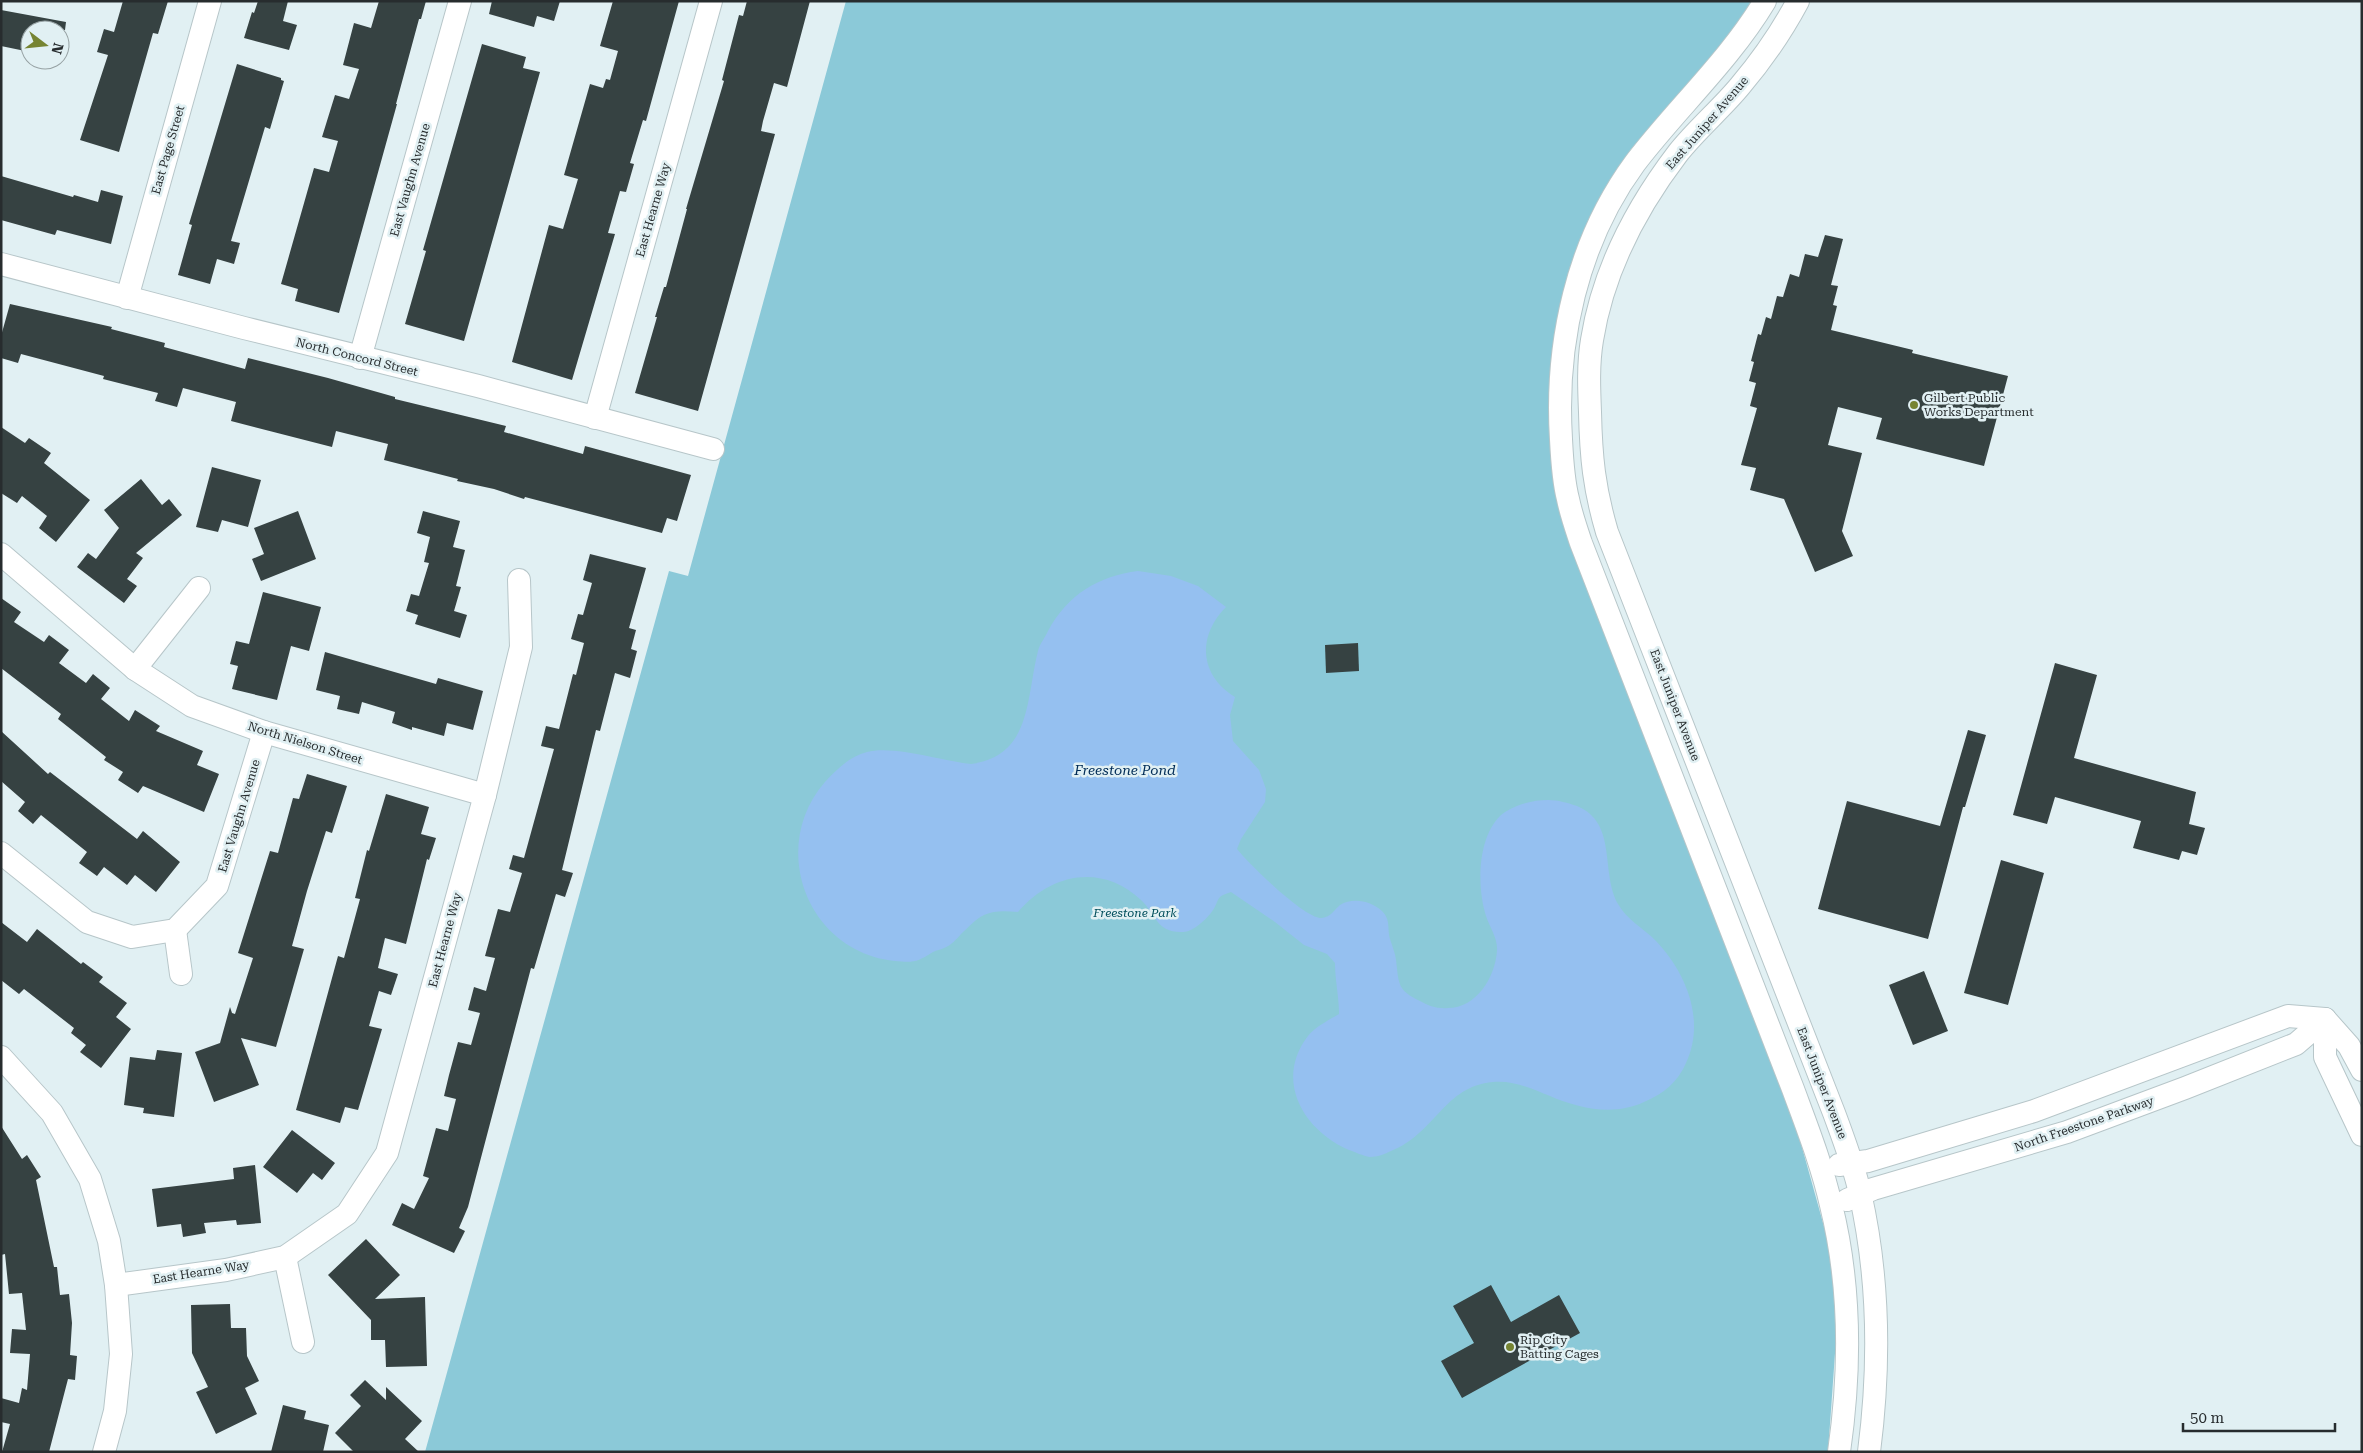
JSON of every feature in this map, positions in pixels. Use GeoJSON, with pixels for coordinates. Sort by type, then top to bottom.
{"type":"FeatureCollection","features":[{"type":"Feature","properties":{"kind":"street","name":"East Page Street"},"geometry":{"type":"LineString","coordinates":[[127,298],[210,1]]}},
{"type":"Feature","properties":{"kind":"street","name":"East Vaughn Avenue"},"geometry":{"type":"LineString","coordinates":[[360,358],[460,1]]}},
{"type":"Feature","properties":{"kind":"street","name":"East Hearne Way"},"geometry":{"type":"LineString","coordinates":[[596,418],[711,1]]}},
{"type":"Feature","properties":{"kind":"street"},"geometry":{"type":"LineString","coordinates":[[1765,1],[1722,62],[1657,134],[1633,166],[1611,202],[1594,238],[1567,322],[1562,365],[1560,412],[1568,498],[1581,543],[1793,1089],[1832,1205],[1842,1257],[1847,1305],[1845,1406],[1839,1452]]}},
{"type":"Feature","properties":{"kind":"street","name":"East Juniper Avenue"},"geometry":{"type":"LineString","coordinates":[[1798,1],[1760,61],[1740,87],[1679,152],[1631,223],[1613,264],[1602,298],[1592,342],[1589,378],[1591,458],[1597,492],[1608,532],[1852,1163],[1861,1195],[1870,1256],[1876,1319],[1874,1415],[1869,1452]]}},
{"type":"Feature","properties":{"kind":"street","name":"North Concord Street"},"geometry":{"type":"LineString","coordinates":[[1,264],[360,358],[478,386],[713,450]]}},
{"type":"Feature","properties":{"kind":"street","name":"North Nielson Street"},"geometry":{"type":"LineString","coordinates":[[1,554],[135,669],[192,706],[264,732],[485,795]]}},
{"type":"Feature","properties":{"kind":"street","name":"East Hearne Way"},"geometry":{"type":"LineString","coordinates":[[116,1285],[226,1270],[285,1257],[348,1214],[387,1153],[485,795],[521,647],[519,580]]}},
{"type":"Feature","properties":{"kind":"street"},"geometry":{"type":"LineString","coordinates":[[135,669],[199,588]]}},
{"type":"Feature","properties":{"kind":"street","name":"East Vaughn Avenue"},"geometry":{"type":"LineString","coordinates":[[175,930],[217,886],[264,732]]}},
{"type":"Feature","properties":{"kind":"street"},"geometry":{"type":"LineString","coordinates":[[1,853],[87,922],[132,936],[175,930],[181,974]]}},
{"type":"Feature","properties":{"kind":"street"},"geometry":{"type":"LineString","coordinates":[[1821,1168],[1876,1159],[2034,1111],[2288,1016],[2325,1019],[2349,1046],[2362,1070]]}},
{"type":"Feature","properties":{"kind":"street"},"geometry":{"type":"LineString","coordinates":[[2325,1019],[2325,1057],[2362,1135]]}},
{"type":"Feature","properties":{"kind":"street","name":"North Freestone Parkway"},"geometry":{"type":"LineString","coordinates":[[1832,1205],[2059,1135],[2185,1088],[2296,1044],[2325,1019]]}},
{"type":"Feature","properties":{"kind":"street"},"geometry":{"type":"LineString","coordinates":[[1,1057],[52,1113],[90,1178],[109,1241],[116,1285],[121,1354],[116,1411],[104,1452]]}},
{"type":"Feature","properties":{"kind":"street"},"geometry":{"type":"LineString","coordinates":[[285,1257],[303,1342]]}},
{"type":"Feature","properties":{"kind":"green space","name":"Freestone Park"},"geometry":{"type":"Polygon","coordinates":[[[846,1],[1753,1],[1732,35],[1631,149],[1604,194],[1577,253],[1554,473],[1798,1133],[1830,1248],[1838,1311],[1828,1452],[425,1452],[669,571],[688,576],[846,1]]]}},
{"type":"Feature","properties":{"kind":"water","name":"Freestone Pond"},"geometry":{"type":"Polygon","coordinates":[[[1138,571],[1171,576],[1198,586],[1226,607],[1210,630],[1206,655],[1214,678],[1235,697],[1230,715],[1233,741],[1259,770],[1266,789],[1265,802],[1241,839],[1237,849],[1278,890],[1303,910],[1314,916],[1322,918],[1330,915],[1340,905],[1350,901],[1362,901],[1382,911],[1388,921],[1389,935],[1395,954],[1400,985],[1412,997],[1437,1008],[1458,1007],[1475,997],[1488,981],[1495,961],[1497,946],[1483,905],[1480,878],[1481,864],[1487,837],[1492,826],[1500,816],[1522,804],[1548,800],[1577,806],[1590,814],[1598,824],[1603,836],[1610,878],[1618,904],[1625,914],[1655,940],[1666,953],[1676,967],[1690,997],[1694,1030],[1692,1047],[1683,1070],[1674,1082],[1664,1091],[1644,1102],[1621,1109],[1609,1110],[1561,1101],[1530,1088],[1508,1082],[1476,1085],[1451,1101],[1419,1134],[1406,1143],[1384,1154],[1370,1157],[1349,1150],[1318,1130],[1307,1117],[1299,1102],[1294,1086],[1294,1070],[1298,1053],[1308,1036],[1318,1027],[1339,1014],[1335,963],[1327,954],[1304,945],[1275,922],[1231,892],[1220,897],[1211,913],[1200,924],[1191,930],[1183,932],[1167,930],[1158,922],[1141,900],[1126,888],[1094,877],[1061,881],[1046,888],[1018,912],[988,913],[975,921],[949,946],[915,961],[895,961],[864,953],[839,938],[819,918],[806,893],[799,865],[800,836],[808,808],[825,782],[849,760],[861,754],[878,750],[891,750],[971,764],[991,759],[1006,750],[1016,737],[1023,722],[1039,648],[1056,618],[1075,597],[1098,582],[1124,573],[1138,571]]]}},
{"type":"Feature","properties":{"kind":"building"},"geometry":{"type":"Polygon","coordinates":[[[123,1],[168,1],[158,34],[153,33],[119,152],[80,140],[108,55],[97,52],[104,29],[114,32],[123,1]]]}},
{"type":"Feature","properties":{"kind":"building"},"geometry":{"type":"Polygon","coordinates":[[[258,1],[288,1],[283,21],[297,25],[289,50],[244,38],[252,12],[254,13],[258,1]]]}},
{"type":"Feature","properties":{"kind":"building"},"geometry":{"type":"Polygon","coordinates":[[[379,1],[426,1],[421,19],[419,19],[339,313],[295,301],[298,289],[281,284],[314,168],[329,172],[338,141],[322,137],[335,95],[349,99],[359,69],[343,65],[354,23],[371,28],[379,1]]]}},
{"type":"Feature","properties":{"kind":"building"},"geometry":{"type":"Polygon","coordinates":[[[492,1],[560,1],[554,21],[537,16],[534,27],[489,14],[492,1]]]}},
{"type":"Feature","properties":{"kind":"building"},"geometry":{"type":"Polygon","coordinates":[[[613,1],[679,1],[646,121],[643,120],[630,163],[634,164],[626,192],[620,191],[608,233],[615,234],[572,380],[512,362],[549,225],[563,229],[578,179],[564,175],[590,84],[603,88],[606,79],[610,80],[618,51],[600,46],[613,1]]]}},
{"type":"Feature","properties":{"kind":"building"},"geometry":{"type":"Polygon","coordinates":[[[747,1],[810,1],[787,87],[774,83],[763,121],[761,131],[775,134],[698,411],[635,393],[657,317],[655,317],[664,287],[666,287],[686,209],[724,81],[722,80],[739,15],[743,16],[747,1]]]}},
{"type":"Feature","properties":{"kind":"building"},"geometry":{"type":"Polygon","coordinates":[[[1,10],[55,20],[20,20],[20,50],[1,46],[1,10]]]}},
{"type":"Feature","properties":{"kind":"building"},"geometry":{"type":"Polygon","coordinates":[[[482,44],[526,57],[523,68],[540,72],[464,341],[405,324],[426,251],[423,250],[482,44]]]}},
{"type":"Feature","properties":{"kind":"building"},"geometry":{"type":"Polygon","coordinates":[[[237,64],[281,78],[284,81],[270,129],[265,127],[231,241],[240,243],[234,264],[217,259],[210,284],[178,275],[192,225],[189,224],[237,64]]]}},
{"type":"Feature","properties":{"kind":"building"},"geometry":{"type":"Polygon","coordinates":[[[1,176],[73,197],[74,195],[98,202],[101,190],[123,196],[111,244],[57,230],[55,235],[1,220],[1,176]]]}},
{"type":"Feature","properties":{"kind":"building","name":"Gilbert Public Works Department"},"geometry":{"type":"Polygon","coordinates":[[[1825,235],[1843,239],[1831,285],[1838,286],[1833,305],[1837,306],[1831,330],[1913,350],[1912,353],[2008,376],[1984,466],[1876,439],[1882,418],[1838,407],[1828,445],[1862,453],[1842,531],[1853,556],[1815,572],[1784,499],[1750,490],[1756,468],[1741,465],[1757,408],[1750,406],[1756,383],[1749,381],[1754,362],[1751,361],[1758,334],[1761,335],[1766,317],[1771,319],[1777,296],[1783,297],[1790,274],[1799,277],[1805,254],[1818,257],[1825,235]]]}},
{"type":"Feature","properties":{"kind":"building"},"geometry":{"type":"Polygon","coordinates":[[[10,304],[112,327],[111,329],[165,343],[164,347],[245,369],[248,358],[328,378],[395,397],[395,399],[506,426],[504,432],[583,454],[585,446],[691,475],[677,521],[667,518],[662,533],[525,497],[524,499],[494,489],[457,481],[458,479],[384,460],[388,444],[336,431],[332,447],[231,421],[236,402],[183,388],[177,407],[155,401],[158,393],[103,379],[104,376],[21,354],[18,363],[1,358],[1,336],[10,304]]]}},
{"type":"Feature","properties":{"kind":"building"},"geometry":{"type":"Polygon","coordinates":[[[1,427],[25,443],[29,438],[51,453],[44,463],[90,500],[56,542],[39,528],[47,516],[22,496],[17,503],[1,493],[1,427]]]}},
{"type":"Feature","properties":{"kind":"building"},"geometry":{"type":"Polygon","coordinates":[[[212,467],[261,480],[248,527],[222,520],[218,532],[196,527],[212,467]]]}},
{"type":"Feature","properties":{"kind":"building"},"geometry":{"type":"Polygon","coordinates":[[[141,479],[162,505],[169,499],[182,515],[136,553],[143,558],[127,579],[137,586],[124,603],[77,567],[88,553],[96,559],[119,528],[104,510],[141,479]]]}},
{"type":"Feature","properties":{"kind":"building"},"geometry":{"type":"Polygon","coordinates":[[[298,511],[316,559],[261,581],[252,559],[264,554],[254,528],[298,511]]]}},
{"type":"Feature","properties":{"kind":"building"},"geometry":{"type":"Polygon","coordinates":[[[423,511],[460,521],[453,547],[465,550],[456,586],[461,587],[454,611],[467,615],[460,638],[415,624],[418,615],[406,611],[411,594],[419,596],[429,563],[424,562],[430,537],[417,533],[423,511]]]}},
{"type":"Feature","properties":{"kind":"building"},"geometry":{"type":"Polygon","coordinates":[[[590,554],[646,568],[629,628],[636,630],[631,649],[637,651],[630,678],[615,673],[600,731],[596,730],[562,870],[573,873],[565,897],[556,894],[534,969],[531,968],[468,1207],[459,1228],[465,1231],[454,1253],[392,1225],[402,1203],[414,1209],[429,1178],[423,1176],[436,1128],[448,1131],[456,1099],[444,1096],[458,1042],[471,1045],[480,1013],[468,1010],[474,987],[486,991],[495,958],[485,956],[498,909],[510,912],[522,873],[509,869],[513,855],[524,858],[554,749],[541,746],[546,726],[559,729],[573,674],[576,675],[584,643],[571,639],[578,614],[583,615],[592,583],[583,580],[590,554]]]}},
{"type":"Feature","properties":{"kind":"building"},"geometry":{"type":"Polygon","coordinates":[[[263,592],[321,607],[309,651],[291,646],[277,700],[232,689],[238,666],[230,664],[236,641],[249,644],[263,592]]]}},
{"type":"Feature","properties":{"kind":"building"},"geometry":{"type":"Polygon","coordinates":[[[1,598],[21,612],[14,622],[44,642],[49,635],[69,650],[59,663],[86,683],[93,674],[110,688],[101,699],[129,721],[135,710],[160,726],[156,731],[203,751],[197,765],[219,774],[204,812],[143,786],[138,793],[118,780],[123,772],[104,760],[106,757],[58,719],[61,714],[1,668],[1,598]]]}},
{"type":"Feature","properties":{"kind":"building"},"geometry":{"type":"Polygon","coordinates":[[[1358,643],[1359,671],[1326,673],[1325,645],[1358,643]]]}},
{"type":"Feature","properties":{"kind":"building"},"geometry":{"type":"Polygon","coordinates":[[[325,652],[436,684],[438,678],[483,691],[473,730],[447,723],[444,736],[412,727],[412,730],[392,723],[395,712],[362,702],[359,714],[337,709],[340,696],[316,690],[325,652]]]}},
{"type":"Feature","properties":{"kind":"building"},"geometry":{"type":"Polygon","coordinates":[[[2055,663],[2097,675],[2074,758],[2196,792],[2189,824],[2205,828],[2197,855],[2182,851],[2179,860],[2133,848],[2141,821],[2055,797],[2047,824],[2013,815],[2055,663]]]}},
{"type":"Feature","properties":{"kind":"building"},"geometry":{"type":"Polygon","coordinates":[[[1968,730],[1986,735],[1965,807],[1963,807],[1928,939],[1818,909],[1847,801],[1940,826],[1968,730]]]}},
{"type":"Feature","properties":{"kind":"building"},"geometry":{"type":"Polygon","coordinates":[[[1,731],[48,774],[50,772],[137,839],[143,831],[180,862],[156,892],[135,875],[127,885],[104,867],[97,876],[79,863],[87,852],[41,815],[33,824],[18,811],[25,802],[1,781],[1,731]]]}},
{"type":"Feature","properties":{"kind":"building"},"geometry":{"type":"Polygon","coordinates":[[[307,774],[347,786],[332,833],[326,831],[292,946],[304,949],[276,1047],[241,1038],[259,1085],[214,1102],[195,1052],[220,1043],[230,1007],[232,1013],[235,1014],[253,958],[238,953],[270,851],[278,853],[293,798],[299,799],[307,774]]]}},
{"type":"Feature","properties":{"kind":"building"},"geometry":{"type":"Polygon","coordinates":[[[386,794],[429,807],[421,834],[436,838],[429,860],[427,859],[406,944],[385,938],[378,968],[398,974],[391,995],[379,991],[369,1026],[382,1029],[358,1110],[345,1107],[340,1123],[296,1110],[338,956],[344,958],[360,899],[355,898],[367,850],[369,851],[386,794]]]}},
{"type":"Feature","properties":{"kind":"building"},"geometry":{"type":"Polygon","coordinates":[[[2001,860],[2044,873],[2008,1005],[1964,993],[2001,860]]]}},
{"type":"Feature","properties":{"kind":"building"},"geometry":{"type":"Polygon","coordinates":[[[1,922],[27,942],[37,929],[81,964],[83,962],[103,977],[99,982],[127,1003],[116,1017],[131,1029],[101,1068],[80,1052],[86,1045],[71,1033],[74,1028],[24,989],[19,994],[1,980],[1,922]]]}},
{"type":"Feature","properties":{"kind":"building"},"geometry":{"type":"Polygon","coordinates":[[[1924,971],[1948,1031],[1913,1045],[1889,985],[1924,971]]]}},
{"type":"Feature","properties":{"kind":"building"},"geometry":{"type":"Polygon","coordinates":[[[157,1050],[182,1053],[174,1117],[143,1113],[144,1108],[124,1105],[130,1057],[155,1060],[157,1050]]]}},
{"type":"Feature","properties":{"kind":"building"},"geometry":{"type":"Polygon","coordinates":[[[1,1126],[22,1159],[27,1155],[41,1177],[36,1180],[54,1267],[57,1267],[60,1295],[69,1294],[72,1323],[70,1355],[77,1356],[75,1380],[68,1379],[49,1452],[2,1452],[10,1424],[1,1422],[1,1398],[19,1403],[22,1388],[27,1390],[30,1354],[10,1353],[12,1329],[26,1330],[22,1293],[9,1294],[5,1254],[1,1255],[1,1126]]]}},
{"type":"Feature","properties":{"kind":"building"},"geometry":{"type":"Polygon","coordinates":[[[292,1130],[335,1163],[322,1180],[313,1173],[297,1193],[263,1167],[292,1130]]]}},
{"type":"Feature","properties":{"kind":"building"},"geometry":{"type":"Polygon","coordinates":[[[255,1165],[261,1223],[237,1225],[236,1220],[204,1223],[206,1233],[183,1237],[181,1224],[157,1227],[152,1189],[234,1179],[233,1168],[255,1165]]]}},
{"type":"Feature","properties":{"kind":"building"},"geometry":{"type":"Polygon","coordinates":[[[366,1239],[400,1275],[375,1299],[425,1297],[427,1366],[386,1367],[385,1340],[371,1340],[371,1320],[328,1275],[366,1239]]]}},
{"type":"Feature","properties":{"kind":"building","name":"Rip City Batting Cages"},"geometry":{"type":"Polygon","coordinates":[[[1491,1285],[1511,1322],[1559,1295],[1580,1333],[1462,1398],[1441,1361],[1474,1343],[1453,1306],[1491,1285]]]}},
{"type":"Feature","properties":{"kind":"building"},"geometry":{"type":"Polygon","coordinates":[[[230,1304],[231,1328],[246,1328],[247,1356],[259,1381],[245,1388],[257,1414],[216,1434],[196,1392],[208,1387],[192,1353],[191,1305],[230,1304]]]}},
{"type":"Feature","properties":{"kind":"building"},"geometry":{"type":"Polygon","coordinates":[[[365,1380],[386,1400],[386,1387],[422,1421],[405,1439],[419,1452],[354,1452],[335,1433],[361,1406],[350,1395],[365,1380]]]}},
{"type":"Feature","properties":{"kind":"building"},"geometry":{"type":"Polygon","coordinates":[[[283,1405],[306,1411],[304,1419],[329,1425],[323,1452],[271,1452],[283,1405]]]}},
{"type":"Feature","properties":{"kind":"place","name":"Gilbert Public Works Department"},"geometry":{"type":"Point","coordinates":[1914,405]}},
{"type":"Feature","properties":{"kind":"place","name":"Rip City Batting Cages"},"geometry":{"type":"Point","coordinates":[1510,1347]}}]}
